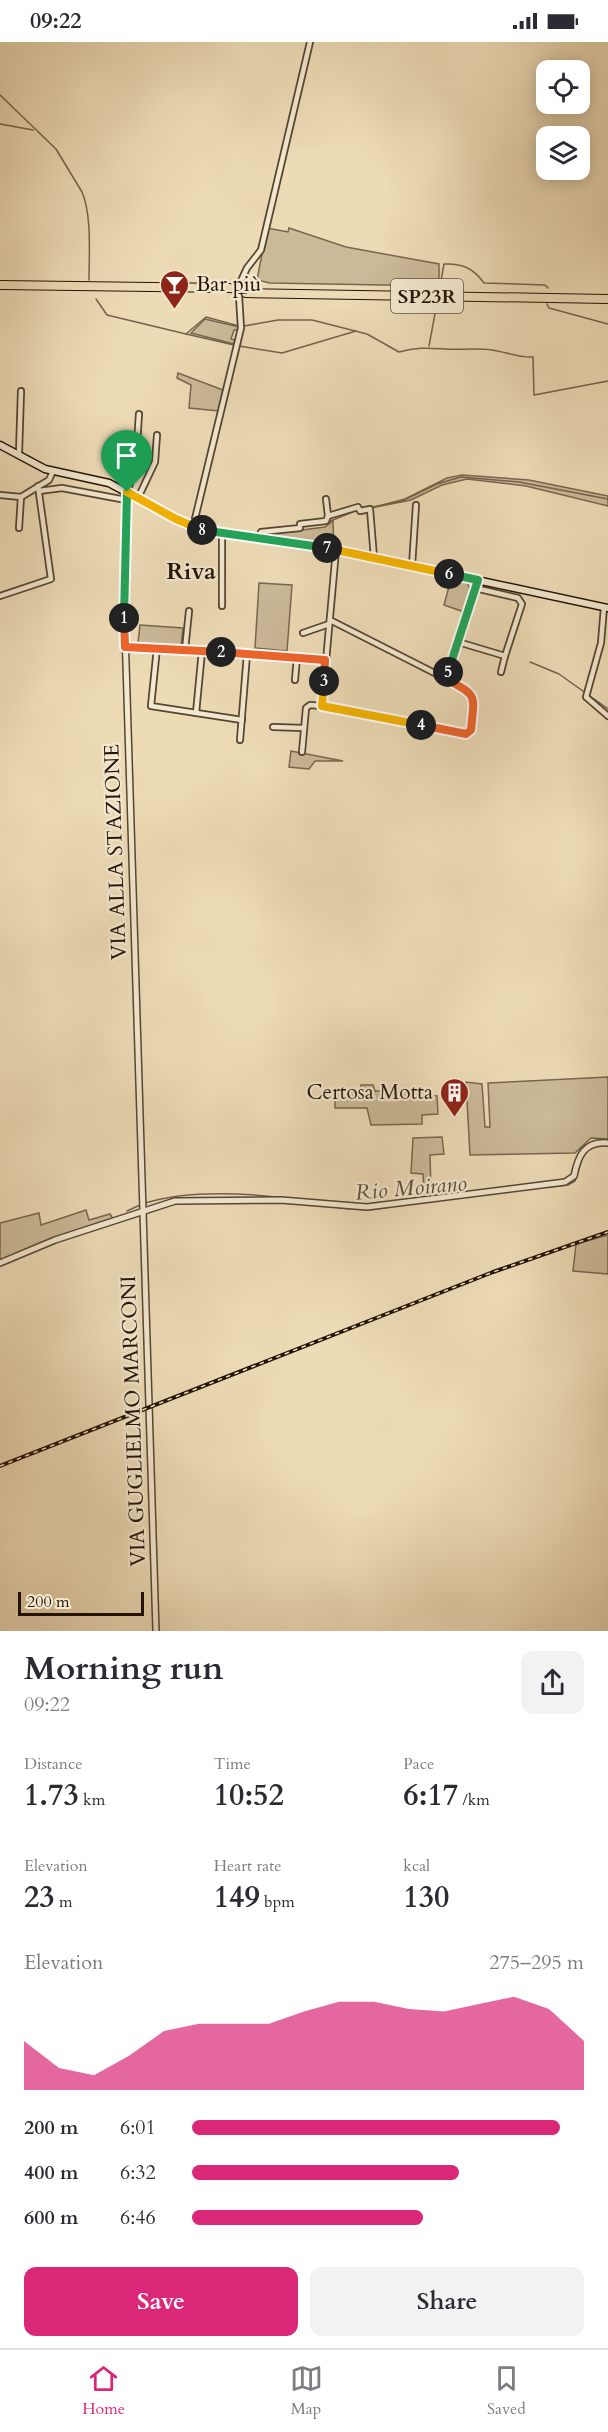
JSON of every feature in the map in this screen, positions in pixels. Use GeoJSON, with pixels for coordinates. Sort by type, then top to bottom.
{"type":"FeatureCollection","features":[{"type":"Feature","properties":{"kind":"highway","name":"SP23R"},"geometry":{"type":"LineString","coordinates":[[0,285],[228,291]]}},
{"type":"Feature","properties":{"kind":"highway","name":"SP23R"},"geometry":{"type":"LineString","coordinates":[[0,290],[608,294]]}},
{"type":"Feature","properties":{"kind":"highway","name":"SP23R"},"geometry":{"type":"LineString","coordinates":[[243,291],[608,299]]}},
{"type":"Feature","properties":{"kind":"main road"},"geometry":{"type":"LineString","coordinates":[[0,445],[53,471],[98,478],[193,527],[336,550],[606,607]]}},
{"type":"Feature","properties":{"kind":"street"},"geometry":{"type":"LineString","coordinates":[[193,527],[242,328],[243,291],[261,250],[310,42]]}},
{"type":"Feature","properties":{"kind":"street"},"geometry":{"type":"LineString","coordinates":[[19,453],[21,391]]}},
{"type":"Feature","properties":{"kind":"street"},"geometry":{"type":"LineString","coordinates":[[127,492],[132,481],[139,414]]}},
{"type":"Feature","properties":{"kind":"street"},"geometry":{"type":"LineString","coordinates":[[138,498],[155,462],[157,435]]}},
{"type":"Feature","properties":{"kind":"street"},"geometry":{"type":"LineString","coordinates":[[0,495],[21,497],[39,489],[51,479],[53,471]]}},
{"type":"Feature","properties":{"kind":"street"},"geometry":{"type":"LineString","coordinates":[[39,489],[62,488],[126,500]]}},
{"type":"Feature","properties":{"kind":"street"},"geometry":{"type":"LineString","coordinates":[[0,596],[51,579],[39,489]]}},
{"type":"Feature","properties":{"kind":"street","name":"VIA ALLA STAZIONE"},"geometry":{"type":"LineString","coordinates":[[127,492],[125,647],[143,1210]]}},
{"type":"Feature","properties":{"kind":"street"},"geometry":{"type":"LineString","coordinates":[[19,528],[21,497]]}},
{"type":"Feature","properties":{"kind":"street"},"geometry":{"type":"LineString","coordinates":[[260,537],[261,532],[300,528],[300,524],[326,521],[328,516],[326,499]]}},
{"type":"Feature","properties":{"kind":"street"},"geometry":{"type":"LineString","coordinates":[[412,566],[416,505]]}},
{"type":"Feature","properties":{"kind":"street"},"geometry":{"type":"LineString","coordinates":[[328,516],[358,507],[360,511],[370,509],[374,558]]}},
{"type":"Feature","properties":{"kind":"street"},"geometry":{"type":"LineString","coordinates":[[222,533],[222,606]]}},
{"type":"Feature","properties":{"kind":"street"},"geometry":{"type":"LineString","coordinates":[[322,706],[336,550]]}},
{"type":"Feature","properties":{"kind":"street"},"geometry":{"type":"LineString","coordinates":[[446,679],[478,580]]}},
{"type":"Feature","properties":{"kind":"street"},"geometry":{"type":"LineString","coordinates":[[476,588],[518,598],[522,604],[501,672]]}},
{"type":"Feature","properties":{"kind":"street"},"geometry":{"type":"LineString","coordinates":[[606,607],[602,643],[586,689],[586,697],[608,716]]}},
{"type":"Feature","properties":{"kind":"street"},"geometry":{"type":"LineString","coordinates":[[185,650],[189,610]]}},
{"type":"Feature","properties":{"kind":"street"},"geometry":{"type":"LineString","coordinates":[[302,752],[308,706],[322,706],[466,734],[471,730],[473,697],[470,691],[329,622],[303,633]]}},
{"type":"Feature","properties":{"kind":"street"},"geometry":{"type":"LineString","coordinates":[[458,642],[505,656]]}},
{"type":"Feature","properties":{"kind":"street"},"geometry":{"type":"LineString","coordinates":[[125,647],[325,660]]}},
{"type":"Feature","properties":{"kind":"street"},"geometry":{"type":"LineString","coordinates":[[157,648],[151,706],[242,720]]}},
{"type":"Feature","properties":{"kind":"street"},"geometry":{"type":"LineString","coordinates":[[196,713],[202,651]]}},
{"type":"Feature","properties":{"kind":"street"},"geometry":{"type":"LineString","coordinates":[[240,740],[247,654]]}},
{"type":"Feature","properties":{"kind":"street"},"geometry":{"type":"LineString","coordinates":[[295,680],[297,657]]}},
{"type":"Feature","properties":{"kind":"street"},"geometry":{"type":"LineString","coordinates":[[273,727],[304,728]]}},
{"type":"Feature","properties":{"kind":"street"},"geometry":{"type":"LineString","coordinates":[[0,1263],[34,1248],[168,1202],[293,1200],[338,1206],[385,1205],[453,1194],[565,1182],[574,1176],[577,1161],[585,1147],[599,1142],[608,1143]]}},
{"type":"Feature","properties":{"kind":"street","name":"VIA GUGLIELMO MARCONI"},"geometry":{"type":"LineString","coordinates":[[143,1210],[156,1631]]}},
{"type":"Feature","properties":{"kind":"shaded area"},"geometry":{"type":"Polygon","coordinates":[[[267,228],[288,232],[289,228],[346,247],[439,264],[439,286],[270,283],[257,280],[267,228]]]}},
{"type":"Feature","properties":{"kind":"shaded area"},"geometry":{"type":"Polygon","coordinates":[[[205,319],[239,327],[239,330],[234,330],[231,339],[235,340],[234,344],[191,333],[205,319]]]}},
{"type":"Feature","properties":{"kind":"shaded area"},"geometry":{"type":"Polygon","coordinates":[[[178,373],[223,390],[219,411],[189,408],[191,385],[177,378],[178,373]]]}},
{"type":"Feature","properties":{"kind":"shaded area"},"geometry":{"type":"Polygon","coordinates":[[[462,475],[529,480],[608,496],[608,506],[526,486],[467,479],[442,485],[411,500],[371,508],[405,499],[447,478],[462,475]]]}},
{"type":"Feature","properties":{"kind":"shaded area"},"geometry":{"type":"Polygon","coordinates":[[[333,521],[334,547],[263,535],[325,527],[333,521]]]}},
{"type":"Feature","properties":{"kind":"shaded area"},"geometry":{"type":"Polygon","coordinates":[[[451,579],[467,583],[471,590],[464,612],[444,605],[451,579]]]}},
{"type":"Feature","properties":{"kind":"shaded area"},"geometry":{"type":"Polygon","coordinates":[[[259,583],[292,585],[287,651],[255,648],[259,583]]]}},
{"type":"Feature","properties":{"kind":"shaded area"},"geometry":{"type":"Polygon","coordinates":[[[140,625],[183,628],[181,646],[138,643],[140,625]]]}},
{"type":"Feature","properties":{"kind":"shaded area"},"geometry":{"type":"Polygon","coordinates":[[[291,751],[343,761],[315,761],[309,769],[289,767],[291,751]]]}},
{"type":"Feature","properties":{"kind":"shaded area"},"geometry":{"type":"Polygon","coordinates":[[[608,1077],[608,1139],[591,1138],[575,1153],[470,1155],[466,1082],[482,1084],[485,1127],[490,1127],[488,1083],[608,1077]]]}},
{"type":"Feature","properties":{"kind":"shaded area"},"geometry":{"type":"Polygon","coordinates":[[[361,1085],[373,1085],[375,1091],[425,1091],[426,1095],[437,1096],[438,1114],[422,1115],[422,1124],[371,1125],[367,1108],[335,1108],[335,1091],[360,1091],[361,1085]]]}},
{"type":"Feature","properties":{"kind":"shaded area"},"geometry":{"type":"Polygon","coordinates":[[[442,1137],[444,1154],[430,1155],[431,1191],[424,1192],[423,1174],[411,1173],[413,1138],[442,1137]]]}},
{"type":"Feature","properties":{"kind":"shaded area"},"geometry":{"type":"Polygon","coordinates":[[[86,1210],[89,1220],[110,1214],[113,1219],[49,1240],[0,1261],[0,1223],[39,1213],[41,1225],[86,1210]]]}},
{"type":"Feature","properties":{"kind":"shaded area"},"geometry":{"type":"Polygon","coordinates":[[[608,1235],[608,1274],[573,1271],[576,1244],[608,1235]]]}},
{"type":"Feature","properties":{"kind":"waterway"},"geometry":{"type":"LineString","coordinates":[[0,95],[56,149],[82,192],[89,223],[89,280]]}},
{"type":"Feature","properties":{"kind":"waterway"},"geometry":{"type":"LineString","coordinates":[[0,124],[33,130]]}},
{"type":"Feature","properties":{"kind":"waterway"},"geometry":{"type":"LineString","coordinates":[[440,286],[444,264],[450,264],[471,270],[484,283],[545,285],[548,288]]}},
{"type":"Feature","properties":{"kind":"waterway"},"geometry":{"type":"LineString","coordinates":[[96,299],[107,315],[186,334],[206,317],[239,326]]}},
{"type":"Feature","properties":{"kind":"waterway"},"geometry":{"type":"LineString","coordinates":[[429,346],[437,303]]}},
{"type":"Feature","properties":{"kind":"waterway"},"geometry":{"type":"LineString","coordinates":[[547,304],[549,308],[608,324]]}},
{"type":"Feature","properties":{"kind":"waterway"},"geometry":{"type":"LineString","coordinates":[[244,326],[278,320],[312,320],[367,334],[399,352],[422,348],[480,349],[533,357],[534,395],[608,381]]}},
{"type":"Feature","properties":{"kind":"waterway"},"geometry":{"type":"LineString","coordinates":[[239,346],[282,353],[356,331]]}},
{"type":"Feature","properties":{"kind":"waterway"},"geometry":{"type":"LineString","coordinates":[[186,334],[234,345]]}},
{"type":"Feature","properties":{"kind":"waterway"},"geometry":{"type":"LineString","coordinates":[[373,507],[402,501],[437,484],[461,477],[519,482],[608,499]]}},
{"type":"Feature","properties":{"kind":"waterway"},"geometry":{"type":"LineString","coordinates":[[328,522],[355,511]]}},
{"type":"Feature","properties":{"kind":"waterway"},"geometry":{"type":"LineString","coordinates":[[530,662],[559,674],[608,709]]}},
{"type":"Feature","properties":{"kind":"waterway"},"geometry":{"type":"LineString","coordinates":[[590,1143],[607,1140]]}},
{"type":"Feature","properties":{"kind":"waterway","name":"Rio Moirano"},"geometry":{"type":"LineString","coordinates":[[550,1187],[568,1185],[575,1181],[581,1162]]}},
{"type":"Feature","properties":{"kind":"waterway","name":"Rio Moirano"},"geometry":{"type":"LineString","coordinates":[[145,1203],[200,1194],[239,1194],[295,1199]]}},
{"type":"Feature","properties":{"kind":"waterway","name":"Rio Moirano"},"geometry":{"type":"LineString","coordinates":[[127,1211],[140,1205]]}},
{"type":"Feature","properties":{"kind":"waterway","name":"Rio Moirano"},"geometry":{"type":"LineString","coordinates":[[339,1208],[369,1210],[390,1207]]}},
{"type":"Feature","properties":{"kind":"railway"},"geometry":{"type":"LineString","coordinates":[[0,1466],[493,1272],[608,1232]]}},
{"type":"Feature","properties":{"kind":"place","name":"Bar più"},"geometry":{"type":"Point","coordinates":[175,310]}},
{"type":"Feature","properties":{"kind":"place","name":"Certosa Motta"},"geometry":{"type":"Point","coordinates":[454,1118]}},
{"type":"Feature","properties":{"kind":"district","name":"Riva"},"geometry":{"type":"Point","coordinates":[191,571]}},
{"type":"Feature","properties":{"kind":"route"},"geometry":{"type":"LineString","coordinates":[[127,492],[188,525],[203,530],[336,550],[478,580],[446,679],[470,691],[473,697],[471,730],[466,734],[322,706],[325,660],[125,647],[124,537],[127,492]]}}]}
